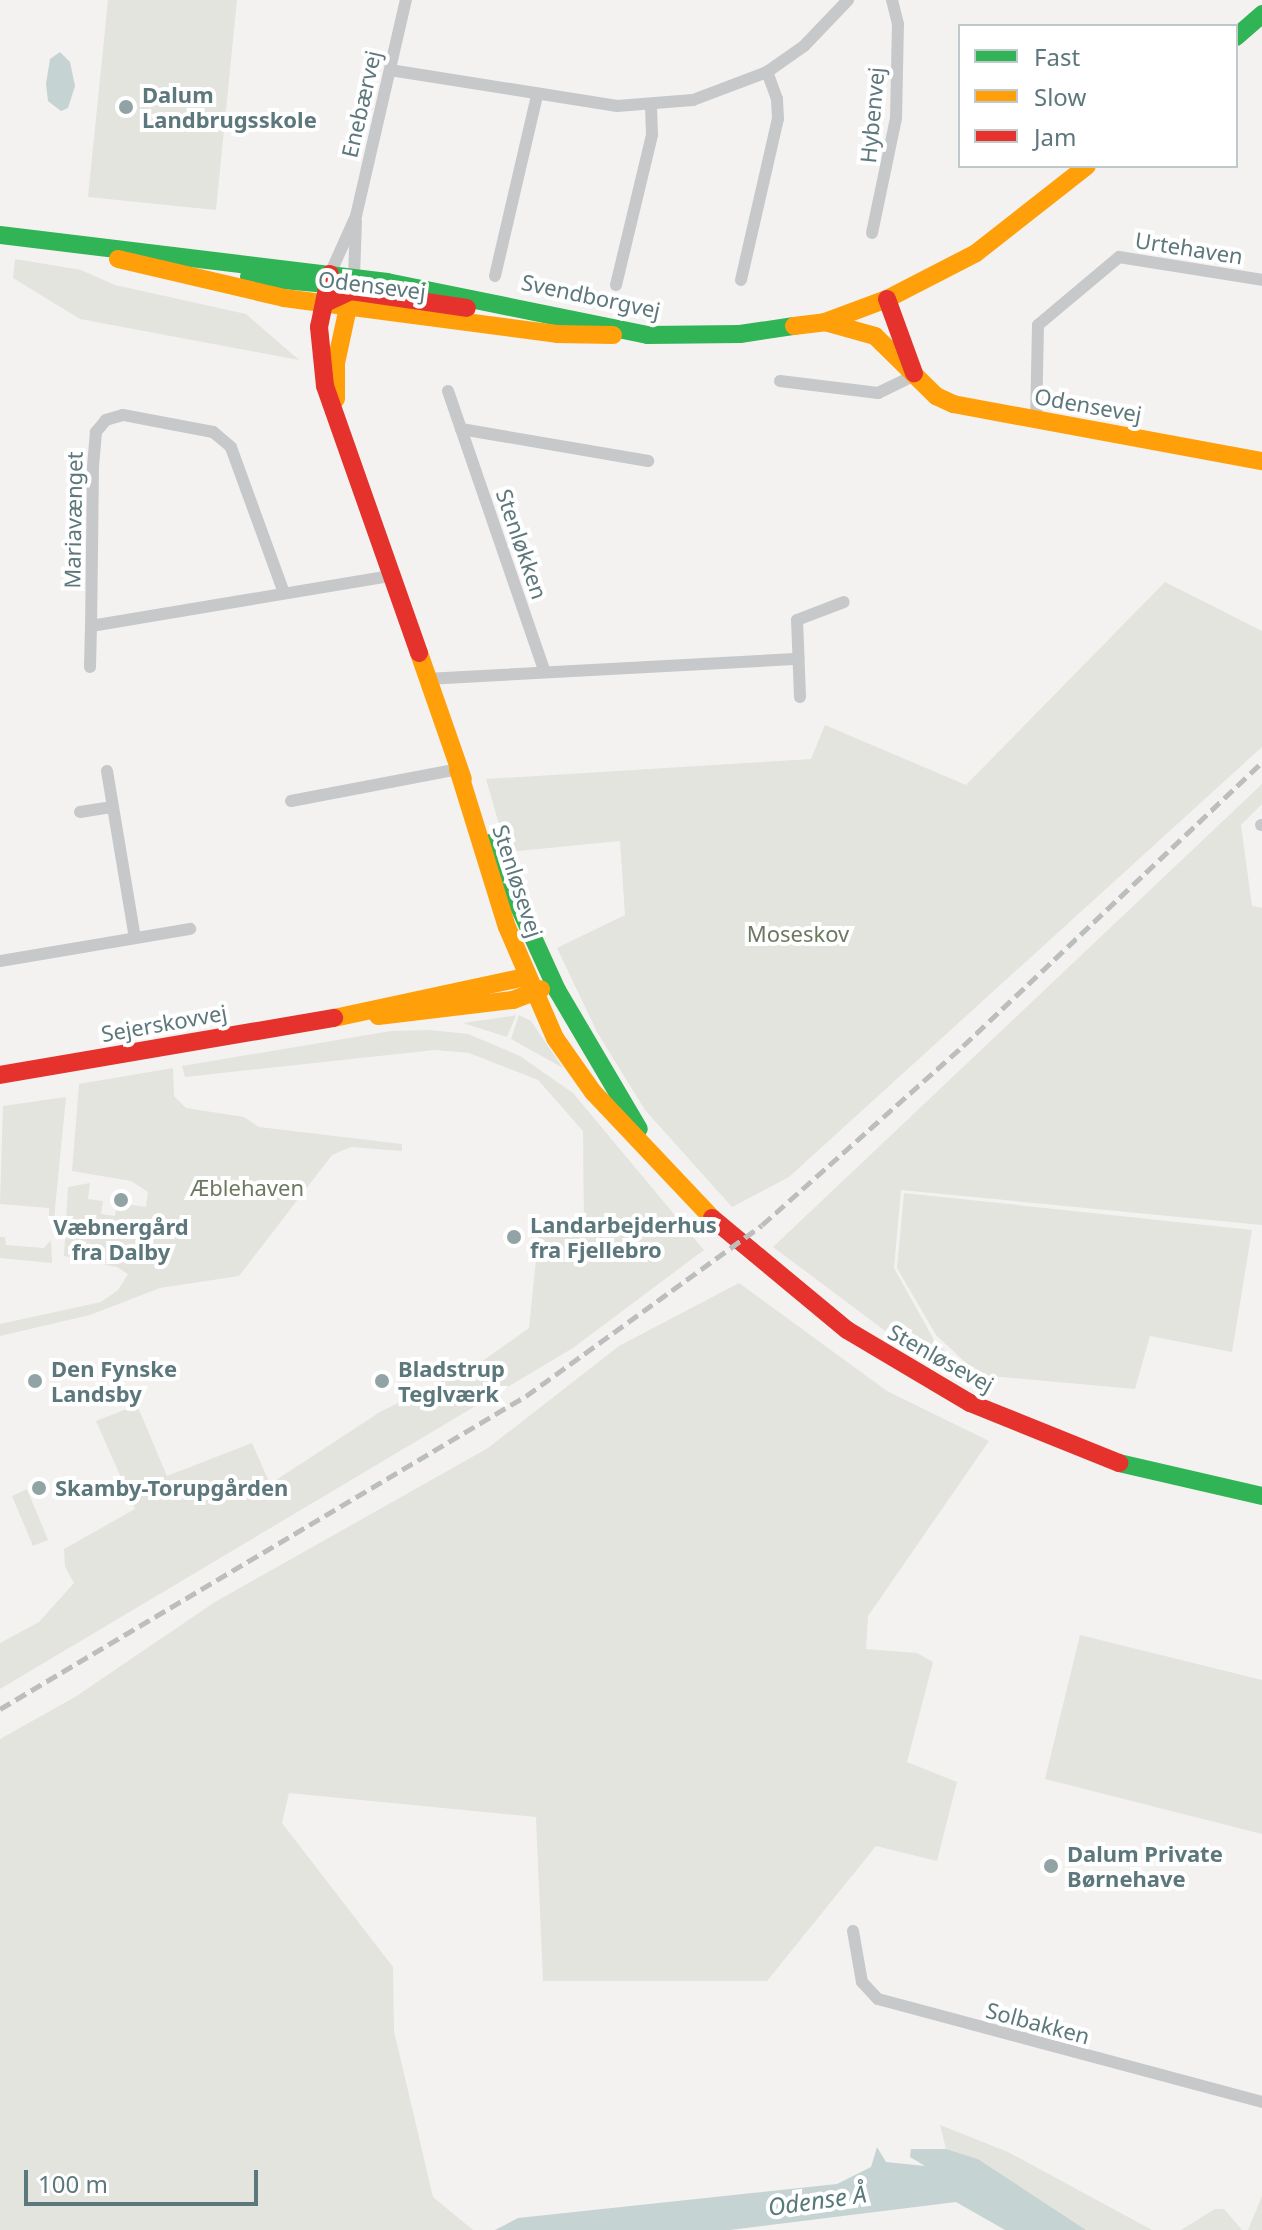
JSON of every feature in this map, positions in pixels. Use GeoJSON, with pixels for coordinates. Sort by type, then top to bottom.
{"type":"FeatureCollection","features":[{"type":"Feature","properties":{"kind":"street","name":"Enebærvej"},"geometry":{"type":"LineString","coordinates":[[327,288],[356,216],[406,0]]}},
{"type":"Feature","properties":{"kind":"street"},"geometry":{"type":"LineString","coordinates":[[390,70],[537,95],[651,106],[693,100],[767,72],[804,46],[848,0]]}},
{"type":"Feature","properties":{"kind":"street","name":"Hybenvej"},"geometry":{"type":"LineString","coordinates":[[872,233],[896,118],[898,24],[892,0]]}},
{"type":"Feature","properties":{"kind":"street"},"geometry":{"type":"LineString","coordinates":[[1238,36],[1260,19]]}},
{"type":"Feature","properties":{"kind":"street"},"geometry":{"type":"LineString","coordinates":[[741,280],[778,119],[777,99],[767,72]]}},
{"type":"Feature","properties":{"kind":"street"},"geometry":{"type":"LineString","coordinates":[[495,276],[537,95]]}},
{"type":"Feature","properties":{"kind":"street"},"geometry":{"type":"LineString","coordinates":[[616,285],[652,135],[651,106]]}},
{"type":"Feature","properties":{"kind":"street","name":"Svendborgvej"},"geometry":{"type":"LineString","coordinates":[[351,292],[477,309],[530,307],[648,335],[740,334],[825,322],[887,299],[976,253],[1084,168]]}},
{"type":"Feature","properties":{"kind":"street","name":"Enebærvej"},"geometry":{"type":"LineString","coordinates":[[351,292],[356,216]]}},
{"type":"Feature","properties":{"kind":"street","name":"Odensevej"},"geometry":{"type":"LineString","coordinates":[[0,235],[327,288]]}},
{"type":"Feature","properties":{"kind":"street","name":"Odensevej"},"geometry":{"type":"LineString","coordinates":[[96,250],[187,278],[327,288]]}},
{"type":"Feature","properties":{"kind":"street","name":"Urtehaven"},"geometry":{"type":"LineString","coordinates":[[1036,421],[1038,325],[1119,257],[1262,280]]}},
{"type":"Feature","properties":{"kind":"street"},"geometry":{"type":"LineString","coordinates":[[327,288],[351,292]]}},
{"type":"Feature","properties":{"kind":"street"},"geometry":{"type":"LineString","coordinates":[[327,288],[351,292]]}},
{"type":"Feature","properties":{"kind":"street","name":"Stenløsevej"},"geometry":{"type":"LineString","coordinates":[[327,288],[322,363],[336,414],[533,987],[655,1155],[708,1215],[772,1272],[887,1357],[1013,1424],[1143,1471],[1262,1496]]}},
{"type":"Feature","properties":{"kind":"street","name":"Odensevej"},"geometry":{"type":"LineString","coordinates":[[351,292],[557,334],[648,335]]}},
{"type":"Feature","properties":{"kind":"street","name":"Stenløsevej"},"geometry":{"type":"LineString","coordinates":[[336,414],[336,363],[351,292]]}},
{"type":"Feature","properties":{"kind":"street"},"geometry":{"type":"LineString","coordinates":[[780,381],[878,393],[915,375],[887,299]]}},
{"type":"Feature","properties":{"kind":"street","name":"Odensevej"},"geometry":{"type":"LineString","coordinates":[[825,322],[875,336],[915,375],[953,404],[1262,461]]}},
{"type":"Feature","properties":{"kind":"street","name":"Stenløkken"},"geometry":{"type":"LineString","coordinates":[[448,391],[545,672]]}},
{"type":"Feature","properties":{"kind":"street","name":"Mariavænget"},"geometry":{"type":"LineString","coordinates":[[90,667],[96,432],[106,420],[123,415],[213,432],[231,447],[284,593]]}},
{"type":"Feature","properties":{"kind":"street"},"geometry":{"type":"LineString","coordinates":[[461,429],[648,461]]}},
{"type":"Feature","properties":{"kind":"street"},"geometry":{"type":"LineString","coordinates":[[91,626],[391,576]]}},
{"type":"Feature","properties":{"kind":"street"},"geometry":{"type":"LineString","coordinates":[[800,697],[797,620],[844,602]]}},
{"type":"Feature","properties":{"kind":"street"},"geometry":{"type":"LineString","coordinates":[[426,679],[798,659]]}},
{"type":"Feature","properties":{"kind":"street"},"geometry":{"type":"LineString","coordinates":[[291,801],[458,769]]}},
{"type":"Feature","properties":{"kind":"street","name":"Stenløsevej"},"geometry":{"type":"LineString","coordinates":[[458,769],[547,970],[655,1155]]}},
{"type":"Feature","properties":{"kind":"street"},"geometry":{"type":"LineString","coordinates":[[107,771],[135,938]]}},
{"type":"Feature","properties":{"kind":"street"},"geometry":{"type":"LineString","coordinates":[[80,812],[113,807]]}},
{"type":"Feature","properties":{"kind":"street"},"geometry":{"type":"LineString","coordinates":[[0,961],[190,929]]}},
{"type":"Feature","properties":{"kind":"street"},"geometry":{"type":"LineString","coordinates":[[533,987],[547,970]]}},
{"type":"Feature","properties":{"kind":"street","name":"Sejerskovvej"},"geometry":{"type":"LineString","coordinates":[[0,1075],[533,987]]}},
{"type":"Feature","properties":{"kind":"street","name":"Solbakken"},"geometry":{"type":"LineString","coordinates":[[853,1931],[862,1982],[878,1999],[1262,2102]]}},
{"type":"Feature","properties":{"kind":"green space"},"geometry":{"type":"Polygon","coordinates":[[[108,0],[237,0],[216,210],[88,197],[108,0]]]}},
{"type":"Feature","properties":{"kind":"green space"},"geometry":{"type":"Polygon","coordinates":[[[15,259],[81,270],[115,285],[246,314],[299,360],[80,319],[13,278],[15,259]]]}},
{"type":"Feature","properties":{"kind":"green space","name":"Moseskov"},"geometry":{"type":"Polygon","coordinates":[[[1165,582],[1262,631],[1262,747],[789,1177],[732,1207],[645,1110],[597,1032],[557,948],[625,915],[620,841],[507,852],[486,779],[811,759],[825,725],[966,785],[1165,582]]]}},
{"type":"Feature","properties":{"kind":"green space"},"geometry":{"type":"Polygon","coordinates":[[[1262,784],[1262,804],[1241,825],[1252,906],[1262,908],[1262,1225],[901,1190],[894,1268],[934,1340],[977,1382],[896,1339],[773,1247],[1262,784]]]}},
{"type":"Feature","properties":{"kind":"green space"},"geometry":{"type":"Polygon","coordinates":[[[516,1015],[507,1037],[463,1023],[512,1016],[516,1015]]]}},
{"type":"Feature","properties":{"kind":"green space"},"geometry":{"type":"Polygon","coordinates":[[[519,1015],[531,1021],[563,1068],[511,1039],[519,1015]]]}},
{"type":"Feature","properties":{"kind":"green space"},"geometry":{"type":"Polygon","coordinates":[[[429,1030],[468,1034],[520,1056],[573,1093],[704,1250],[573,1348],[0,1689],[0,1643],[39,1622],[74,1583],[65,1567],[64,1549],[135,1509],[96,1421],[137,1405],[167,1476],[252,1443],[270,1484],[380,1412],[484,1360],[529,1328],[539,1230],[584,1228],[583,1131],[538,1080],[469,1053],[435,1050],[185,1077],[182,1066],[391,1031],[429,1030]]]}},
{"type":"Feature","properties":{"kind":"green space","name":"Æblehaven"},"geometry":{"type":"Polygon","coordinates":[[[173,1068],[174,1096],[186,1108],[244,1117],[259,1127],[402,1144],[402,1151],[351,1147],[332,1155],[239,1276],[160,1288],[90,1315],[0,1336],[0,1324],[101,1302],[118,1290],[128,1274],[117,1267],[64,1256],[68,1187],[90,1183],[88,1199],[103,1201],[101,1214],[115,1216],[117,1203],[146,1207],[148,1192],[131,1181],[72,1171],[79,1084],[173,1068]]]}},
{"type":"Feature","properties":{"kind":"green space"},"geometry":{"type":"Polygon","coordinates":[[[66,1097],[54,1219],[49,1219],[49,1208],[0,1204],[3,1106],[66,1097]]]}},
{"type":"Feature","properties":{"kind":"green space"},"geometry":{"type":"Polygon","coordinates":[[[904,1193],[1252,1230],[1232,1352],[1150,1336],[1135,1389],[979,1375],[936,1335],[897,1268],[904,1193]]]}},
{"type":"Feature","properties":{"kind":"green space"},"geometry":{"type":"Polygon","coordinates":[[[0,1237],[5,1237],[6,1245],[44,1248],[51,1240],[52,1263],[0,1258],[0,1237]]]}},
{"type":"Feature","properties":{"kind":"green space"},"geometry":{"type":"Polygon","coordinates":[[[739,1283],[887,1391],[989,1441],[868,1616],[866,1649],[917,1653],[933,1662],[907,1762],[957,1782],[937,1861],[876,1846],[767,1981],[543,1981],[536,1817],[289,1793],[282,1823],[393,1967],[394,2031],[433,2197],[473,2230],[0,2230],[0,1739],[75,1697],[215,1602],[488,1448],[619,1346],[739,1283]]]}},
{"type":"Feature","properties":{"kind":"green space"},"geometry":{"type":"Polygon","coordinates":[[[27,1489],[48,1540],[33,1546],[12,1496],[27,1489]]]}},
{"type":"Feature","properties":{"kind":"green space"},"geometry":{"type":"Polygon","coordinates":[[[1080,1635],[1262,1680],[1262,1834],[1045,1779],[1080,1635]]]}},
{"type":"Feature","properties":{"kind":"green space"},"geometry":{"type":"Polygon","coordinates":[[[940,2125],[1008,2152],[1152,2230],[1086,2230],[978,2159],[946,2149],[940,2125]]]}},
{"type":"Feature","properties":{"kind":"green space"},"geometry":{"type":"Polygon","coordinates":[[[1262,2196],[1262,2230],[1248,2230],[1262,2196]]]}},
{"type":"Feature","properties":{"kind":"green space"},"geometry":{"type":"Polygon","coordinates":[[[1215,2209],[1224,2209],[1242,2230],[1181,2230],[1215,2209]]]}},
{"type":"Feature","properties":{"kind":"water"},"geometry":{"type":"Polygon","coordinates":[[[60,52],[70,62],[75,86],[68,108],[61,111],[48,101],[46,84],[50,59],[60,52]]]}},
{"type":"Feature","properties":{"kind":"water","name":"Odense Å"},"geometry":{"type":"Polygon","coordinates":[[[877,2147],[886,2162],[925,2166],[910,2157],[911,2149],[946,2149],[978,2159],[1086,2230],[1005,2230],[956,2202],[730,2230],[495,2230],[518,2218],[837,2184],[871,2167],[877,2147]]]}},
{"type":"Feature","properties":{"kind":"railway"},"geometry":{"type":"LineString","coordinates":[[0,1709],[526,1396],[762,1225],[963,1046],[1262,762]]}},
{"type":"Feature","properties":{"kind":"traffic: fast"},"geometry":{"type":"LineString","coordinates":[[1238,35],[1262,14]]}},
{"type":"Feature","properties":{"kind":"traffic: fast"},"geometry":{"type":"LineString","coordinates":[[0,235],[387,282],[648,335],[740,334],[794,326]]}},
{"type":"Feature","properties":{"kind":"traffic: fast"},"geometry":{"type":"LineString","coordinates":[[249,277],[339,285]]}},
{"type":"Feature","properties":{"kind":"traffic: fast"},"geometry":{"type":"LineString","coordinates":[[490,843],[557,990],[639,1129]]}},
{"type":"Feature","properties":{"kind":"traffic: fast"},"geometry":{"type":"LineString","coordinates":[[1119,1463],[1262,1496]]}},
{"type":"Feature","properties":{"kind":"traffic: slow"},"geometry":{"type":"LineString","coordinates":[[794,326],[825,322],[887,299],[976,253],[1084,168]]}},
{"type":"Feature","properties":{"kind":"traffic: slow"},"geometry":{"type":"LineString","coordinates":[[118,259],[284,298],[557,334],[613,335]]}},
{"type":"Feature","properties":{"kind":"traffic: slow"},"geometry":{"type":"LineString","coordinates":[[336,399],[336,363],[350,298]]}},
{"type":"Feature","properties":{"kind":"traffic: slow"},"geometry":{"type":"LineString","coordinates":[[825,322],[875,336],[936,396],[953,404],[1262,461]]}},
{"type":"Feature","properties":{"kind":"traffic: slow"},"geometry":{"type":"LineString","coordinates":[[419,653],[463,779]]}},
{"type":"Feature","properties":{"kind":"traffic: slow"},"geometry":{"type":"LineString","coordinates":[[458,769],[507,927],[555,1038],[593,1092],[712,1218]]}},
{"type":"Feature","properties":{"kind":"traffic: slow"},"geometry":{"type":"LineString","coordinates":[[334,1018],[525,977]]}},
{"type":"Feature","properties":{"kind":"traffic: slow"},"geometry":{"type":"LineString","coordinates":[[378,1016],[513,1000],[541,989]]}},
{"type":"Feature","properties":{"kind":"traffic: jam"},"geometry":{"type":"LineString","coordinates":[[330,274],[319,327],[325,386],[419,653]]}},
{"type":"Feature","properties":{"kind":"traffic: jam"},"geometry":{"type":"LineString","coordinates":[[325,303],[351,291],[467,308]]}},
{"type":"Feature","properties":{"kind":"traffic: jam"},"geometry":{"type":"LineString","coordinates":[[887,299],[914,373]]}},
{"type":"Feature","properties":{"kind":"traffic: jam"},"geometry":{"type":"LineString","coordinates":[[0,1075],[334,1018]]}},
{"type":"Feature","properties":{"kind":"traffic: jam"},"geometry":{"type":"LineString","coordinates":[[712,1218],[847,1330],[970,1403],[1119,1463]]}},
{"type":"Feature","properties":{"kind":"place","name":"Dalum Landbrugsskole"},"geometry":{"type":"Point","coordinates":[126,107]}},
{"type":"Feature","properties":{"kind":"place","name":"Væbnergård fra Dalby"},"geometry":{"type":"Point","coordinates":[121,1200]}},
{"type":"Feature","properties":{"kind":"place","name":"Landarbejderhus fra Fjellebro"},"geometry":{"type":"Point","coordinates":[514,1237]}},
{"type":"Feature","properties":{"kind":"place","name":"Den Fynske Landsby"},"geometry":{"type":"Point","coordinates":[35,1381]}},
{"type":"Feature","properties":{"kind":"place","name":"Bladstrup Teglværk"},"geometry":{"type":"Point","coordinates":[382,1381]}},
{"type":"Feature","properties":{"kind":"place","name":"Skamby-Torupgården"},"geometry":{"type":"Point","coordinates":[39,1488]}},
{"type":"Feature","properties":{"kind":"place","name":"Dalum Private Børnehave"},"geometry":{"type":"Point","coordinates":[1051,1866]}}]}
